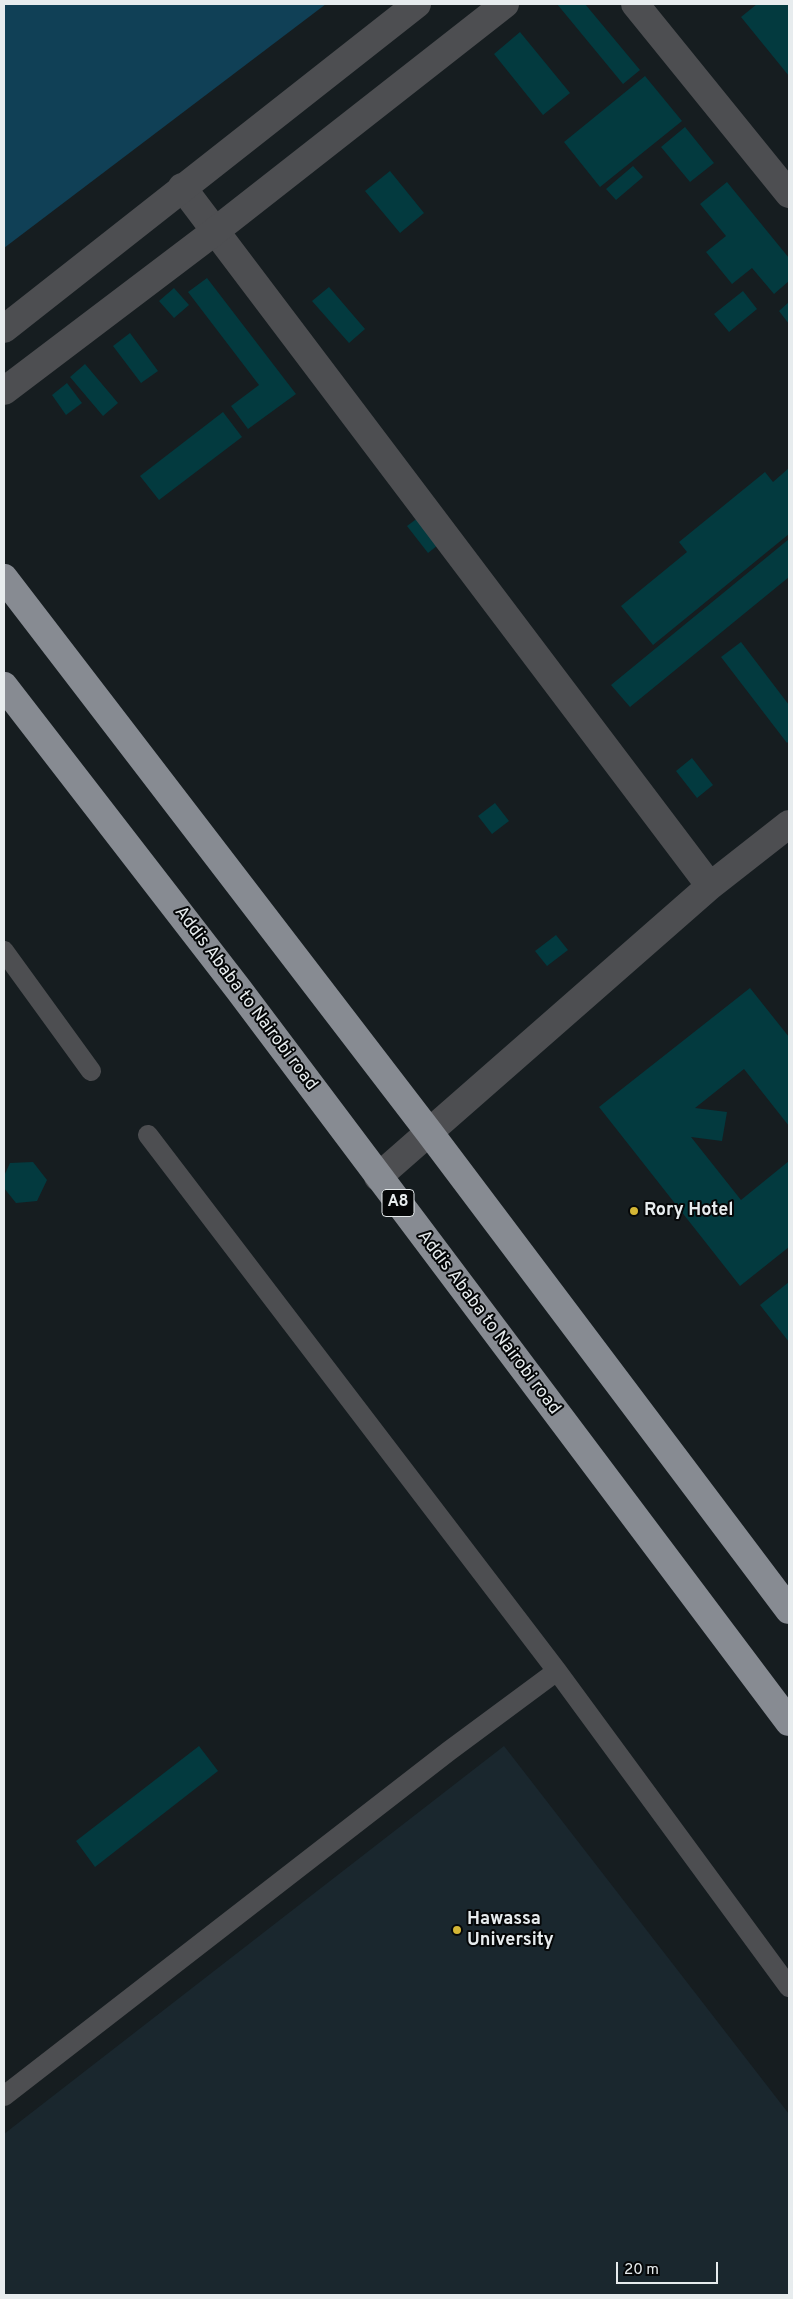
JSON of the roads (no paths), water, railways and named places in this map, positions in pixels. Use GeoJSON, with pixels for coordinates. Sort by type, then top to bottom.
{"type":"FeatureCollection","features":[{"type":"Feature","properties":{"kind":"highway"},"geometry":{"type":"LineString","coordinates":[[4,578],[429,1132],[789,1610]]}},
{"type":"Feature","properties":{"kind":"highway","name":"Addis Ababa to Nairobi road"},"geometry":{"type":"LineString","coordinates":[[4,686],[233,982],[789,1722]]}},
{"type":"Feature","properties":{"kind":"street"},"geometry":{"type":"LineString","coordinates":[[4,329],[182,187],[417,4]]}},
{"type":"Feature","properties":{"kind":"street"},"geometry":{"type":"LineString","coordinates":[[4,391],[214,232],[505,4]]}},
{"type":"Feature","properties":{"kind":"street"},"geometry":{"type":"LineString","coordinates":[[636,4],[789,194]]}},
{"type":"Feature","properties":{"kind":"street"},"geometry":{"type":"LineString","coordinates":[[182,187],[214,232],[710,886]]}},
{"type":"Feature","properties":{"kind":"street"},"geometry":{"type":"LineString","coordinates":[[378,1176],[710,886],[789,824]]}},
{"type":"Feature","properties":{"kind":"lane"},"geometry":{"type":"LineString","coordinates":[[4,951],[91,1072]]}},
{"type":"Feature","properties":{"kind":"lane"},"geometry":{"type":"LineString","coordinates":[[148,1135],[557,1671],[789,1987]]}},
{"type":"Feature","properties":{"kind":"lane"},"geometry":{"type":"LineString","coordinates":[[4,2096],[449,1751],[557,1671]]}},
{"type":"Feature","properties":{"kind":"place","name":"Rory Hotel"},"geometry":{"type":"Point","coordinates":[634,1211]}},
{"type":"Feature","properties":{"kind":"place","name":"Hawassa University"},"geometry":{"type":"Point","coordinates":[457,1930]}}]}
